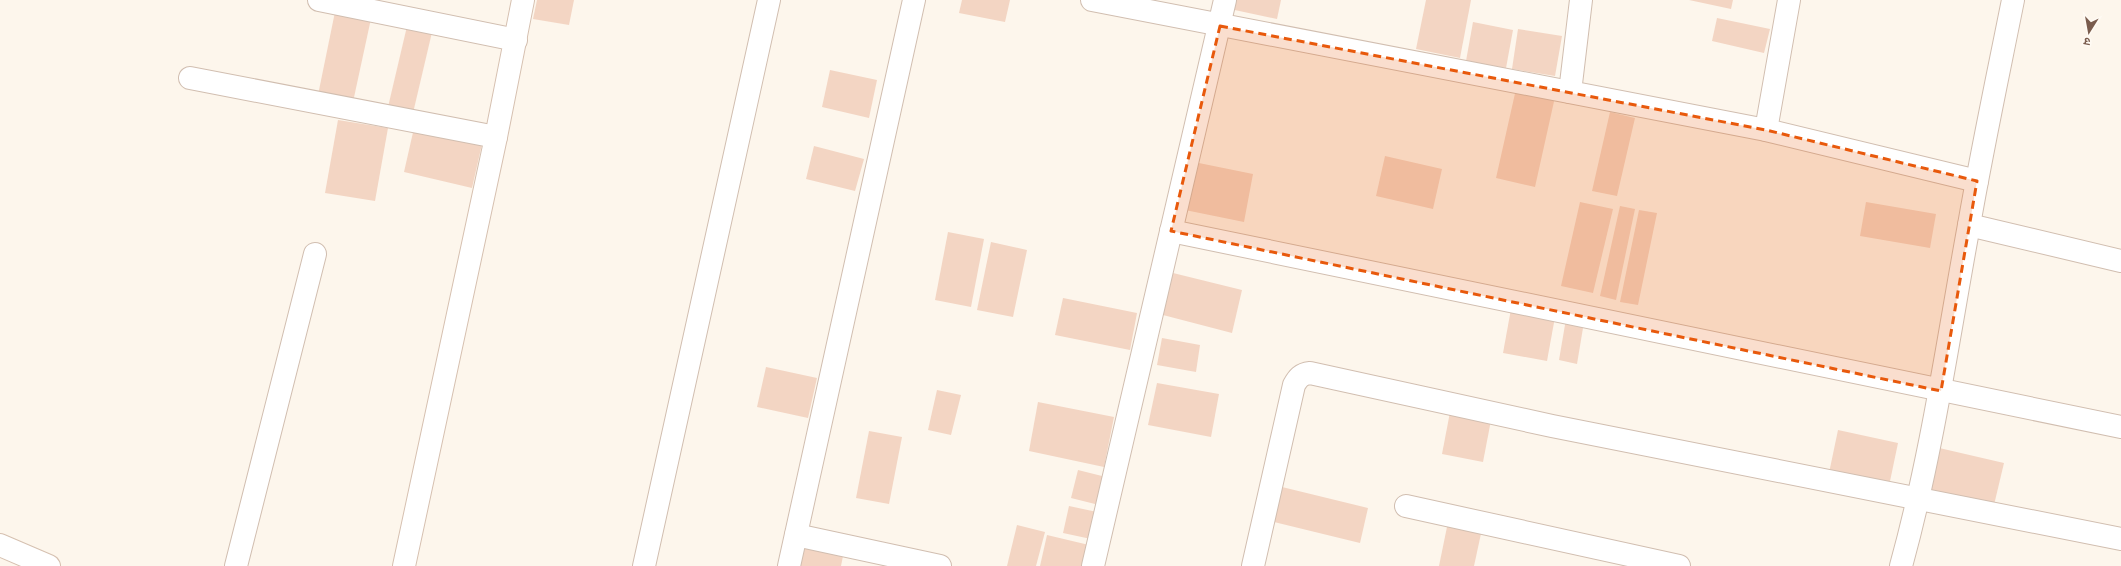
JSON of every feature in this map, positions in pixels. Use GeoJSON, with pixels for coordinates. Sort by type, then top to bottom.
{"type":"FeatureCollection","features":[{"type":"Feature","properties":{"kind":"street"},"geometry":{"type":"LineString","coordinates":[[319,0],[516,40]]}},
{"type":"Feature","properties":{"kind":"street"},"geometry":{"type":"LineString","coordinates":[[404,566],[496,137],[523,0]]}},
{"type":"Feature","properties":{"kind":"street"},"geometry":{"type":"LineString","coordinates":[[644,566],[769,0]]}},
{"type":"Feature","properties":{"kind":"street"},"geometry":{"type":"LineString","coordinates":[[789,566],[914,0]]}},
{"type":"Feature","properties":{"kind":"street"},"geometry":{"type":"LineString","coordinates":[[1092,0],[1220,26],[1766,130],[1977,181]]}},
{"type":"Feature","properties":{"kind":"street"},"geometry":{"type":"LineString","coordinates":[[1093,566],[1225,0]]}},
{"type":"Feature","properties":{"kind":"street"},"geometry":{"type":"LineString","coordinates":[[1570,92],[1581,0]]}},
{"type":"Feature","properties":{"kind":"street"},"geometry":{"type":"LineString","coordinates":[[1766,130],[1789,0]]}},
{"type":"Feature","properties":{"kind":"street"},"geometry":{"type":"LineString","coordinates":[[1902,566],[1919,498],[1940,391],[1977,181],[2013,0]]}},
{"type":"Feature","properties":{"kind":"street"},"geometry":{"type":"LineString","coordinates":[[190,78],[496,137]]}},
{"type":"Feature","properties":{"kind":"street"},"geometry":{"type":"LineString","coordinates":[[1969,225],[2121,260]]}},
{"type":"Feature","properties":{"kind":"street"},"geometry":{"type":"LineString","coordinates":[[1171,231],[1940,391],[2121,427]]}},
{"type":"Feature","properties":{"kind":"street"},"geometry":{"type":"LineString","coordinates":[[236,566],[315,254]]}},
{"type":"Feature","properties":{"kind":"street"},"geometry":{"type":"LineString","coordinates":[[1253,566],[1294,385],[1298,377],[1304,373],[1310,373],[1560,428],[2121,539]]}},
{"type":"Feature","properties":{"kind":"street"},"geometry":{"type":"LineString","coordinates":[[1406,506],[1679,566]]}},
{"type":"Feature","properties":{"kind":"street"},"geometry":{"type":"LineString","coordinates":[[796,535],[940,566]]}},
{"type":"Feature","properties":{"kind":"street"},"geometry":{"type":"LineString","coordinates":[[0,545],[49,566]]}},
{"type":"Feature","properties":{"kind":"highlighted area"},"geometry":{"type":"Polygon","coordinates":[[[1220,26],[1766,130],[1977,181],[1941,391],[1171,231],[1220,26]]]}},
{"type":"Feature","properties":{"kind":"building"},"geometry":{"type":"Polygon","coordinates":[[[537,0],[574,0],[569,25],[533,19],[537,0]]]}},
{"type":"Feature","properties":{"kind":"building"},"geometry":{"type":"Polygon","coordinates":[[[962,0],[1010,0],[1005,22],[959,13],[962,0]]]}},
{"type":"Feature","properties":{"kind":"building"},"geometry":{"type":"Polygon","coordinates":[[[1232,0],[1281,0],[1277,19],[1230,9],[1232,0]]]}},
{"type":"Feature","properties":{"kind":"building"},"geometry":{"type":"Polygon","coordinates":[[[1426,0],[1471,0],[1460,58],[1416,49],[1426,0]]]}},
{"type":"Feature","properties":{"kind":"building"},"geometry":{"type":"Polygon","coordinates":[[[1689,0],[1733,0],[1731,9],[1689,0]]]}},
{"type":"Feature","properties":{"kind":"building"},"geometry":{"type":"Polygon","coordinates":[[[336,7],[372,14],[353,102],[318,95],[336,7]]]}},
{"type":"Feature","properties":{"kind":"building"},"geometry":{"type":"Polygon","coordinates":[[[1717,18],[1770,29],[1764,53],[1712,41],[1717,18]]]}},
{"type":"Feature","properties":{"kind":"building"},"geometry":{"type":"Polygon","coordinates":[[[408,22],[433,28],[413,113],[388,107],[408,22]]]}},
{"type":"Feature","properties":{"kind":"building"},"geometry":{"type":"Polygon","coordinates":[[[1473,22],[1513,30],[1506,68],[1466,61],[1473,22]]]}},
{"type":"Feature","properties":{"kind":"building"},"geometry":{"type":"Polygon","coordinates":[[[1518,29],[1562,36],[1555,76],[1512,69],[1518,29]]]}},
{"type":"Feature","properties":{"kind":"building"},"geometry":{"type":"Polygon","coordinates":[[[830,70],[877,80],[869,118],[822,107],[830,70]]]}},
{"type":"Feature","properties":{"kind":"building"},"geometry":{"type":"Polygon","coordinates":[[[1516,89],[1555,97],[1535,187],[1496,178],[1516,89]]]}},
{"type":"Feature","properties":{"kind":"building"},"geometry":{"type":"Polygon","coordinates":[[[1610,112],[1635,118],[1617,196],[1592,191],[1610,112]]]}},
{"type":"Feature","properties":{"kind":"building"},"geometry":{"type":"Polygon","coordinates":[[[338,120],[388,128],[375,201],[325,193],[338,120]]]}},
{"type":"Feature","properties":{"kind":"building"},"geometry":{"type":"Polygon","coordinates":[[[414,128],[482,144],[472,188],[404,172],[414,128]]]}},
{"type":"Feature","properties":{"kind":"building"},"geometry":{"type":"Polygon","coordinates":[[[814,146],[864,159],[855,191],[806,179],[814,146]]]}},
{"type":"Feature","properties":{"kind":"building"},"geometry":{"type":"Polygon","coordinates":[[[1385,156],[1442,169],[1433,209],[1376,196],[1385,156]]]}},
{"type":"Feature","properties":{"kind":"building"},"geometry":{"type":"Polygon","coordinates":[[[1194,162],[1253,174],[1244,222],[1185,210],[1194,162]]]}},
{"type":"Feature","properties":{"kind":"building"},"geometry":{"type":"Polygon","coordinates":[[[1580,202],[1613,209],[1593,293],[1561,286],[1580,202]]]}},
{"type":"Feature","properties":{"kind":"building"},"geometry":{"type":"Polygon","coordinates":[[[1866,202],[1936,214],[1930,248],[1860,236],[1866,202]]]}},
{"type":"Feature","properties":{"kind":"building"},"geometry":{"type":"Polygon","coordinates":[[[1620,206],[1635,209],[1616,300],[1600,296],[1620,206]]]}},
{"type":"Feature","properties":{"kind":"building"},"geometry":{"type":"Polygon","coordinates":[[[1639,210],[1657,213],[1638,305],[1620,302],[1639,210]]]}},
{"type":"Feature","properties":{"kind":"building"},"geometry":{"type":"Polygon","coordinates":[[[948,232],[984,239],[971,307],[935,300],[948,232]]]}},
{"type":"Feature","properties":{"kind":"building"},"geometry":{"type":"Polygon","coordinates":[[[991,242],[1027,250],[1013,317],[977,310],[991,242]]]}},
{"type":"Feature","properties":{"kind":"building"},"geometry":{"type":"Polygon","coordinates":[[[1173,273],[1242,290],[1232,333],[1163,315],[1173,273]]]}},
{"type":"Feature","properties":{"kind":"building"},"geometry":{"type":"Polygon","coordinates":[[[1063,298],[1137,313],[1130,350],[1055,335],[1063,298]]]}},
{"type":"Feature","properties":{"kind":"building"},"geometry":{"type":"Polygon","coordinates":[[[1511,309],[1555,317],[1547,361],[1503,353],[1511,309]]]}},
{"type":"Feature","properties":{"kind":"building"},"geometry":{"type":"Polygon","coordinates":[[[1566,319],[1584,322],[1577,364],[1559,360],[1566,319]]]}},
{"type":"Feature","properties":{"kind":"building"},"geometry":{"type":"Polygon","coordinates":[[[1162,338],[1200,345],[1196,372],[1157,365],[1162,338]]]}},
{"type":"Feature","properties":{"kind":"building"},"geometry":{"type":"Polygon","coordinates":[[[766,367],[817,378],[808,418],[757,407],[766,367]]]}},
{"type":"Feature","properties":{"kind":"building"},"geometry":{"type":"Polygon","coordinates":[[[1157,383],[1219,394],[1211,437],[1148,425],[1157,383]]]}},
{"type":"Feature","properties":{"kind":"building"},"geometry":{"type":"Polygon","coordinates":[[[937,390],[961,395],[951,435],[928,430],[937,390]]]}},
{"type":"Feature","properties":{"kind":"building"},"geometry":{"type":"Polygon","coordinates":[[[1038,402],[1114,417],[1104,467],[1029,451],[1038,402]]]}},
{"type":"Feature","properties":{"kind":"building"},"geometry":{"type":"Polygon","coordinates":[[[1451,407],[1492,415],[1483,462],[1442,454],[1451,407]]]}},
{"type":"Feature","properties":{"kind":"building"},"geometry":{"type":"Polygon","coordinates":[[[1838,430],[1898,443],[1889,486],[1829,473],[1838,430]]]}},
{"type":"Feature","properties":{"kind":"building"},"geometry":{"type":"Polygon","coordinates":[[[869,431],[902,437],[889,504],[856,498],[869,431]]]}},
{"type":"Feature","properties":{"kind":"building"},"geometry":{"type":"Polygon","coordinates":[[[1935,447],[2004,463],[1994,505],[1926,489],[1935,447]]]}},
{"type":"Feature","properties":{"kind":"building"},"geometry":{"type":"Polygon","coordinates":[[[1078,470],[1106,477],[1099,505],[1071,498],[1078,470]]]}},
{"type":"Feature","properties":{"kind":"building"},"geometry":{"type":"Polygon","coordinates":[[[1282,487],[1368,508],[1360,543],[1274,522],[1282,487]]]}},
{"type":"Feature","properties":{"kind":"building"},"geometry":{"type":"Polygon","coordinates":[[[1069,506],[1097,512],[1091,539],[1063,533],[1069,506]]]}},
{"type":"Feature","properties":{"kind":"building"},"geometry":{"type":"Polygon","coordinates":[[[1448,522],[1482,529],[1474,566],[1439,566],[1448,522]]]}},
{"type":"Feature","properties":{"kind":"building"},"geometry":{"type":"Polygon","coordinates":[[[1017,525],[1045,532],[1036,566],[1007,566],[1017,525]]]}},
{"type":"Feature","properties":{"kind":"building"},"geometry":{"type":"Polygon","coordinates":[[[1047,535],[1089,545],[1085,566],[1040,566],[1047,535]]]}},
{"type":"Feature","properties":{"kind":"building"},"geometry":{"type":"Polygon","coordinates":[[[802,547],[843,556],[841,566],[798,566],[802,547]]]}}]}
